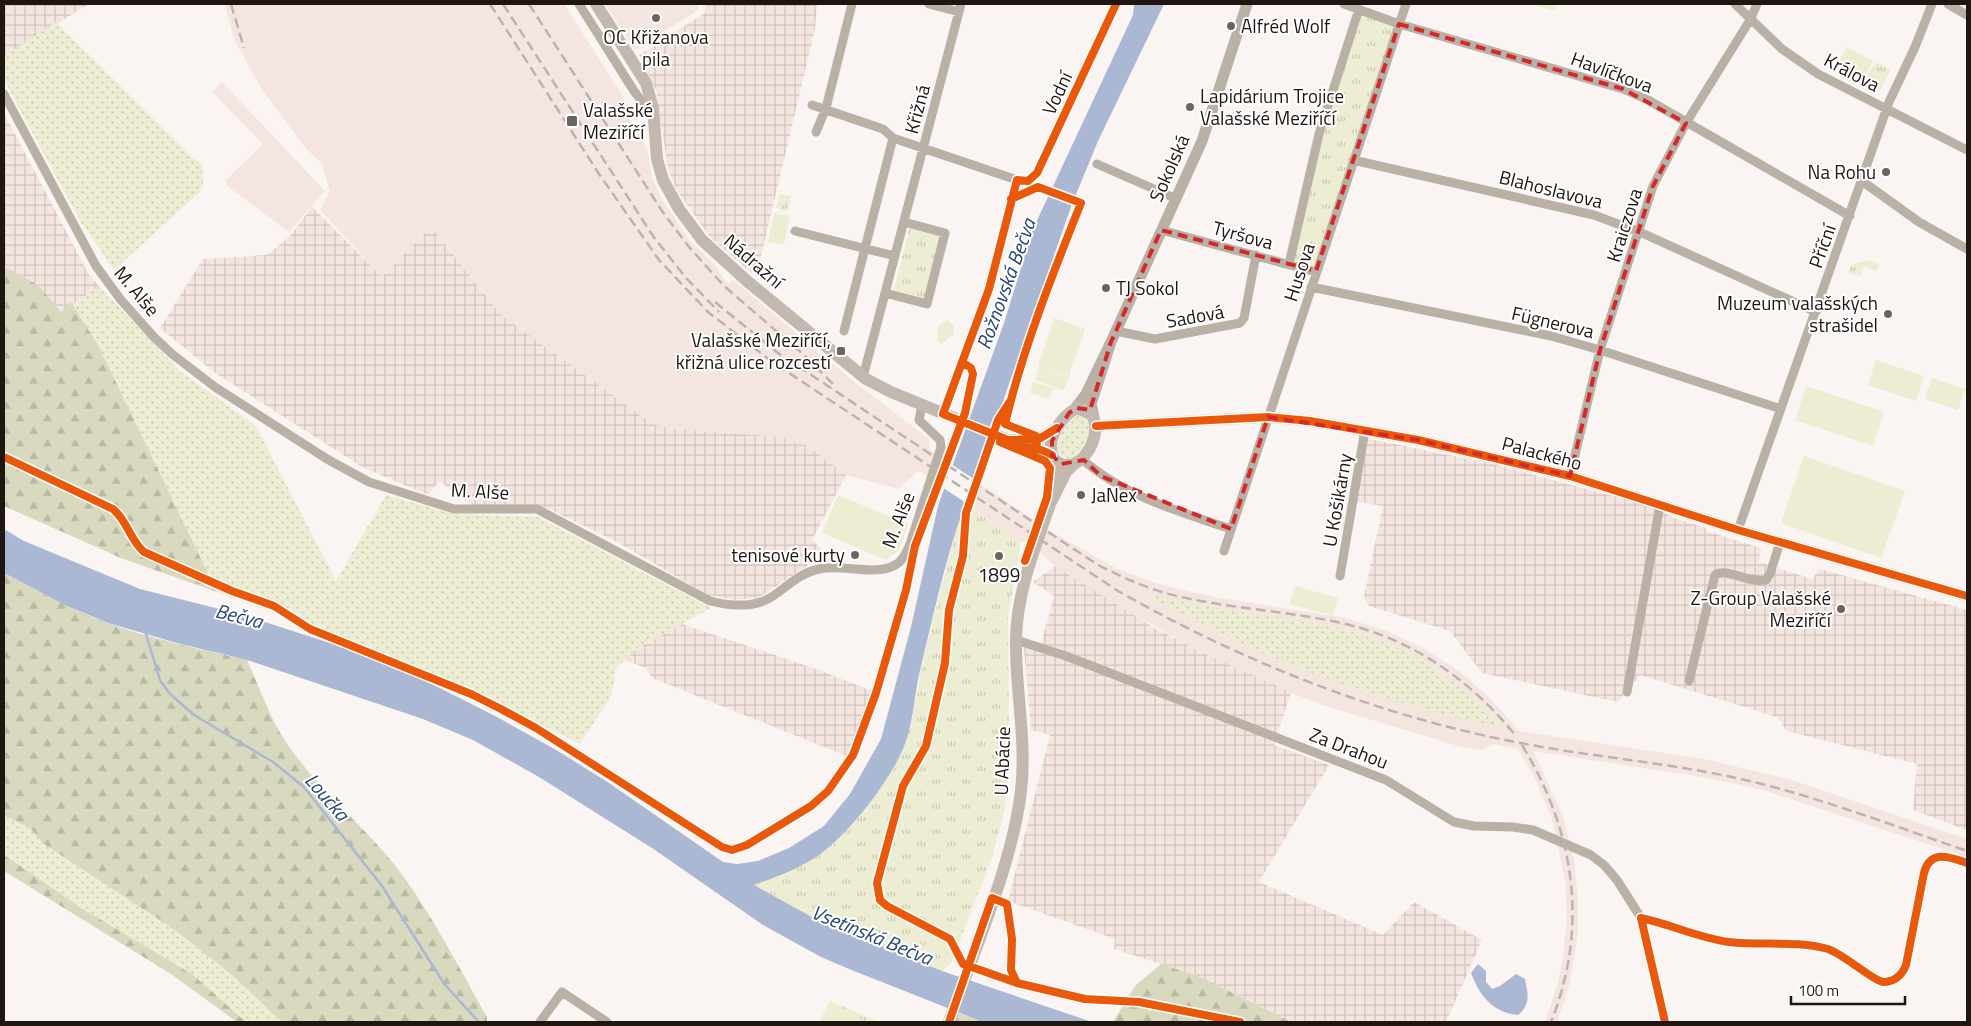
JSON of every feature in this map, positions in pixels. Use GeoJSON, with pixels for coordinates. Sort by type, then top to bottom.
{"type":"FeatureCollection","features":[{"type":"Feature","properties":{"kind":"main road","name":"Nádražní"},"geometry":{"type":"LineString","coordinates":[[596,4],[646,83],[654,117],[657,159],[663,180],[687,221],[724,262],[863,377],[885,390],[1024,448],[1040,449],[1053,457]]}},
{"type":"Feature","properties":{"kind":"main road"},"geometry":{"type":"LineString","coordinates":[[1073,411],[1084,409],[1095,422]]}},
{"type":"Feature","properties":{"kind":"main road","name":"Sokolská"},"geometry":{"type":"LineString","coordinates":[[1050,504],[1056,468],[1051,445],[1057,428],[1073,411]]}},
{"type":"Feature","properties":{"kind":"main road","name":"Sokolská"},"geometry":{"type":"LineString","coordinates":[[1030,562],[1050,504],[1064,474],[1091,445],[1095,422]]}},
{"type":"Feature","properties":{"kind":"main road","name":"Nádražní"},"geometry":{"type":"LineString","coordinates":[[1005,439],[1039,439],[1057,428]]}},
{"type":"Feature","properties":{"kind":"main road"},"geometry":{"type":"LineString","coordinates":[[1053,457],[1061,464],[1077,462]]}},
{"type":"Feature","properties":{"kind":"main road","name":"U Abácie"},"geometry":{"type":"LineString","coordinates":[[949,1022],[1003,868],[1017,815],[1023,765],[1023,738],[1016,640],[1020,604],[1030,562]]}},
{"type":"Feature","properties":{"kind":"street"},"geometry":{"type":"LineString","coordinates":[[579,4],[634,91],[654,117]]}},
{"type":"Feature","properties":{"kind":"street"},"geometry":{"type":"LineString","coordinates":[[816,132],[826,108],[852,4]]}},
{"type":"Feature","properties":{"kind":"street"},"geometry":{"type":"LineString","coordinates":[[928,4],[960,8]]}},
{"type":"Feature","properties":{"kind":"street","name":"Vodní"},"geometry":{"type":"LineString","coordinates":[[924,147],[1017,180],[1025,182],[1032,180],[1116,4]]}},
{"type":"Feature","properties":{"kind":"street","name":"Sokolská"},"geometry":{"type":"LineString","coordinates":[[1073,411],[1086,394],[1111,342],[1209,122],[1247,4]]}},
{"type":"Feature","properties":{"kind":"street","name":"Havlíčkova"},"geometry":{"type":"LineString","coordinates":[[1344,4],[1399,24],[1623,89],[1648,100],[1850,216]]}},
{"type":"Feature","properties":{"kind":"street","name":"Husova"},"geometry":{"type":"LineString","coordinates":[[1224,551],[1406,4]]}},
{"type":"Feature","properties":{"kind":"street","name":"Králova"},"geometry":{"type":"LineString","coordinates":[[1735,4],[1782,49],[1818,74],[1967,150]]}},
{"type":"Feature","properties":{"kind":"street","name":"Kraiczova"},"geometry":{"type":"LineString","coordinates":[[1570,476],[1600,350],[1661,168],[1686,122],[1750,20],[1757,4]]}},
{"type":"Feature","properties":{"kind":"street","name":"Příční"},"geometry":{"type":"LineString","coordinates":[[1738,530],[1887,108],[1916,47],[1932,4]]}},
{"type":"Feature","properties":{"kind":"street"},"geometry":{"type":"LineString","coordinates":[[1948,4],[1967,15]]}},
{"type":"Feature","properties":{"kind":"street","name":"Křižná"},"geometry":{"type":"LineString","coordinates":[[863,377],[960,8]]}},
{"type":"Feature","properties":{"kind":"street"},"geometry":{"type":"LineString","coordinates":[[1289,264],[1319,134],[1359,9]]}},
{"type":"Feature","properties":{"kind":"street","name":"M. Alše"},"geometry":{"type":"LineString","coordinates":[[4,94],[96,266],[125,305],[154,336],[172,354],[215,387],[326,459],[369,482],[454,509],[537,509],[710,601],[728,605],[753,604],[767,600],[799,577],[816,570],[845,567],[882,569],[898,564],[910,544],[941,448],[940,440],[919,420],[922,405]]}},
{"type":"Feature","properties":{"kind":"street"},"geometry":{"type":"LineString","coordinates":[[812,105],[826,108],[883,129],[893,138],[924,147]]}},
{"type":"Feature","properties":{"kind":"street"},"geometry":{"type":"LineString","coordinates":[[844,331],[867,248],[866,241],[893,138]]}},
{"type":"Feature","properties":{"kind":"street","name":"Blahoslavova"},"geometry":{"type":"LineString","coordinates":[[1353,160],[1594,214],[1816,312]]}},
{"type":"Feature","properties":{"kind":"street"},"geometry":{"type":"LineString","coordinates":[[1097,164],[1170,196]]}},
{"type":"Feature","properties":{"kind":"street"},"geometry":{"type":"LineString","coordinates":[[1862,181],[1910,217],[1967,249]]}},
{"type":"Feature","properties":{"kind":"street"},"geometry":{"type":"LineString","coordinates":[[885,293],[927,304],[945,233],[904,222]]}},
{"type":"Feature","properties":{"kind":"street","name":"Tyršova"},"geometry":{"type":"LineString","coordinates":[[1161,230],[1316,272]]}},
{"type":"Feature","properties":{"kind":"street"},"geometry":{"type":"LineString","coordinates":[[795,231],[895,256]]}},
{"type":"Feature","properties":{"kind":"street","name":"Sadová"},"geometry":{"type":"LineString","coordinates":[[1116,331],[1155,339],[1240,323],[1244,318],[1256,255]]}},
{"type":"Feature","properties":{"kind":"street","name":"Fügnerova"},"geometry":{"type":"LineString","coordinates":[[1311,287],[1551,336],[1781,408]]}},
{"type":"Feature","properties":{"kind":"street","name":"Sokolská"},"geometry":{"type":"LineString","coordinates":[[1095,422],[1091,404],[1111,342]]}},
{"type":"Feature","properties":{"kind":"street","name":"Palackého"},"geometry":{"type":"LineString","coordinates":[[1095,422],[1268,417],[1365,430],[1486,454],[1570,476],[1634,500],[1660,505],[1738,530],[1967,596]]}},
{"type":"Feature","properties":{"kind":"street","name":"U Košikárny"},"geometry":{"type":"LineString","coordinates":[[1340,576],[1365,430]]}},
{"type":"Feature","properties":{"kind":"street"},"geometry":{"type":"LineString","coordinates":[[1077,462],[1101,476],[1182,512],[1231,529]]}},
{"type":"Feature","properties":{"kind":"street"},"geometry":{"type":"LineString","coordinates":[[1627,692],[1660,505]]}},
{"type":"Feature","properties":{"kind":"street"},"geometry":{"type":"LineString","coordinates":[[1689,681],[1714,575],[1721,572],[1766,580],[1770,574],[1780,542]]}},
{"type":"Feature","properties":{"kind":"street","name":"Za Drahou"},"geometry":{"type":"LineString","coordinates":[[1016,640],[1074,660],[1386,780],[1454,822],[1474,826],[1525,828],[1565,842],[1604,865],[1620,884],[1641,918],[1664,1022]]}},
{"type":"Feature","properties":{"kind":"street"},"geometry":{"type":"LineString","coordinates":[[540,1022],[562,992],[607,1022]]}},
{"type":"Feature","properties":{"kind":"highlighted area"},"geometry":{"type":"Polygon","coordinates":[[[1399,24],[1623,89],[1686,123],[1653,186],[1600,350],[1570,476],[1418,440],[1268,417],[1231,529],[1101,476],[1084,460],[1061,464],[1052,455],[1052,441],[1069,413],[1077,408],[1090,410],[1111,342],[1161,230],[1316,271],[1399,24]]]}},
{"type":"Feature","properties":{"kind":"shaded area"},"geometry":{"type":"Polygon","coordinates":[[[4,4],[89,4],[4,56],[4,4]]]}},
{"type":"Feature","properties":{"kind":"shaded area"},"geometry":{"type":"Polygon","coordinates":[[[225,4],[564,4],[633,112],[627,116],[647,148],[652,177],[661,198],[690,241],[715,265],[728,284],[733,280],[852,380],[929,439],[929,449],[1050,531],[1119,570],[1165,586],[1219,598],[1346,618],[1389,632],[1425,649],[1459,671],[1490,698],[1519,731],[1704,759],[1792,780],[1967,839],[1967,857],[1760,789],[1701,777],[1533,751],[1563,816],[1574,860],[1578,899],[1578,934],[1569,986],[1557,1022],[1545,1022],[1558,983],[1563,957],[1567,917],[1565,880],[1552,819],[1535,778],[1518,749],[1493,744],[1482,750],[1461,747],[1323,705],[1261,681],[1207,655],[1114,604],[1055,566],[1042,554],[1026,543],[1020,542],[918,471],[898,489],[846,475],[808,446],[780,437],[674,429],[653,424],[501,315],[431,227],[382,277],[320,210],[330,191],[321,162],[306,149],[261,88],[234,39],[225,4]],[[1144,592],[1181,613],[1247,645],[1367,692],[1473,721],[1482,706],[1436,669],[1408,653],[1365,635],[1317,624],[1182,603],[1144,592]]]}},
{"type":"Feature","properties":{"kind":"shaded area"},"geometry":{"type":"Polygon","coordinates":[[[605,4],[698,4],[698,10],[635,50],[605,4]]]}},
{"type":"Feature","properties":{"kind":"shaded area"},"geometry":{"type":"Polygon","coordinates":[[[706,4],[817,4],[815,29],[759,265],[751,273],[709,236],[676,189],[668,169],[656,90],[639,55],[705,13],[706,4]]]}},
{"type":"Feature","properties":{"kind":"shaded area"},"geometry":{"type":"Polygon","coordinates":[[[222,82],[325,191],[289,232],[227,186],[226,180],[263,144],[212,92],[222,82]]]}},
{"type":"Feature","properties":{"kind":"shaded area"},"geometry":{"type":"Polygon","coordinates":[[[4,113],[89,275],[99,286],[61,313],[38,285],[4,266],[4,113]]]}},
{"type":"Feature","properties":{"kind":"shaded area"},"geometry":{"type":"Polygon","coordinates":[[[312,207],[382,277],[431,227],[501,315],[653,424],[674,429],[780,437],[808,446],[846,475],[812,540],[821,549],[806,567],[758,598],[733,600],[708,595],[619,543],[547,508],[472,505],[439,481],[428,495],[362,467],[214,372],[160,328],[203,259],[267,255],[289,237],[312,207]]]}},
{"type":"Feature","properties":{"kind":"shaded area"},"geometry":{"type":"Polygon","coordinates":[[[1360,437],[1493,464],[1646,505],[1677,519],[1706,528],[1706,531],[1761,548],[1759,562],[1777,568],[1812,579],[1820,569],[1967,610],[1967,830],[1913,810],[1917,764],[1787,731],[1777,717],[1640,675],[1618,702],[1482,673],[1450,631],[1369,606],[1364,596],[1383,506],[1349,500],[1360,437]]]}},
{"type":"Feature","properties":{"kind":"shaded area"},"geometry":{"type":"Polygon","coordinates":[[[1055,566],[1151,626],[1207,655],[1291,692],[1274,745],[1329,765],[1259,882],[1383,935],[1414,902],[1482,940],[1446,1022],[1291,1022],[1201,977],[1114,949],[1115,939],[1008,901],[1050,735],[1031,730],[1024,648],[1027,646],[1039,651],[1054,596],[1033,582],[1055,566]]]}},
{"type":"Feature","properties":{"kind":"shaded area"},"geometry":{"type":"Polygon","coordinates":[[[682,624],[816,669],[875,692],[849,757],[652,678],[646,668],[625,660],[638,648],[682,624]]]}},
{"type":"Feature","properties":{"kind":"green space"},"geometry":{"type":"Polygon","coordinates":[[[1530,4],[1557,4],[1555,11],[1530,4]]]}},
{"type":"Feature","properties":{"kind":"green space"},"geometry":{"type":"Polygon","coordinates":[[[1360,10],[1399,24],[1316,272],[1289,264],[1319,134],[1360,10]]]}},
{"type":"Feature","properties":{"kind":"green space"},"geometry":{"type":"Polygon","coordinates":[[[56,22],[193,158],[202,164],[203,183],[200,192],[114,270],[79,219],[4,80],[4,56],[56,22]]]}},
{"type":"Feature","properties":{"kind":"green space"},"geometry":{"type":"Polygon","coordinates":[[[1847,47],[1873,61],[1864,79],[1837,64],[1847,47]]]}},
{"type":"Feature","properties":{"kind":"green space"},"geometry":{"type":"Polygon","coordinates":[[[1876,62],[1891,70],[1880,90],[1865,79],[1876,62]]]}},
{"type":"Feature","properties":{"kind":"green space"},"geometry":{"type":"Polygon","coordinates":[[[779,194],[791,196],[788,211],[776,208],[779,194]]]}},
{"type":"Feature","properties":{"kind":"green space"},"geometry":{"type":"Polygon","coordinates":[[[774,213],[790,216],[784,245],[768,242],[774,213]]]}},
{"type":"Feature","properties":{"kind":"green space"},"geometry":{"type":"Polygon","coordinates":[[[910,226],[943,235],[926,302],[893,293],[910,226]]]}},
{"type":"Feature","properties":{"kind":"green space"},"geometry":{"type":"Polygon","coordinates":[[[1868,260],[1879,264],[1876,271],[1863,266],[1861,276],[1849,273],[1851,265],[1868,260]]]}},
{"type":"Feature","properties":{"kind":"green space"},"geometry":{"type":"Polygon","coordinates":[[[4,266],[38,285],[61,312],[71,302],[98,345],[217,592],[121,558],[4,506],[4,266]]]}},
{"type":"Feature","properties":{"kind":"green space"},"geometry":{"type":"Polygon","coordinates":[[[99,286],[180,371],[256,426],[336,581],[386,495],[455,514],[538,517],[711,608],[638,648],[616,668],[611,696],[580,744],[462,685],[311,626],[217,592],[98,345],[72,305],[99,286]]]}},
{"type":"Feature","properties":{"kind":"green space"},"geometry":{"type":"Polygon","coordinates":[[[1054,318],[1085,329],[1069,376],[1038,366],[1054,318]]]}},
{"type":"Feature","properties":{"kind":"green space"},"geometry":{"type":"Polygon","coordinates":[[[947,320],[954,326],[954,334],[941,344],[938,341],[937,327],[947,320]]]}},
{"type":"Feature","properties":{"kind":"green space"},"geometry":{"type":"Polygon","coordinates":[[[1876,360],[1924,376],[1916,401],[1868,385],[1876,360]]]}},
{"type":"Feature","properties":{"kind":"green space"},"geometry":{"type":"Polygon","coordinates":[[[1039,367],[1069,377],[1064,390],[1035,380],[1039,367]]]}},
{"type":"Feature","properties":{"kind":"green space"},"geometry":{"type":"Polygon","coordinates":[[[1932,378],[1965,389],[1958,410],[1925,399],[1932,378]]]}},
{"type":"Feature","properties":{"kind":"green space"},"geometry":{"type":"Polygon","coordinates":[[[1033,382],[1053,388],[1049,399],[1030,393],[1033,382]]]}},
{"type":"Feature","properties":{"kind":"green space"},"geometry":{"type":"Polygon","coordinates":[[[1806,386],[1884,412],[1873,446],[1795,420],[1806,386]]]}},
{"type":"Feature","properties":{"kind":"green space"},"geometry":{"type":"Polygon","coordinates":[[[1079,415],[1087,419],[1089,425],[1088,437],[1078,453],[1068,460],[1058,453],[1060,436],[1069,421],[1079,415]]]}},
{"type":"Feature","properties":{"kind":"green space"},"geometry":{"type":"Polygon","coordinates":[[[1804,456],[1905,491],[1881,558],[1781,523],[1804,456]]]}},
{"type":"Feature","properties":{"kind":"green space"},"geometry":{"type":"Polygon","coordinates":[[[838,495],[908,524],[900,549],[886,560],[822,533],[838,495]]]}},
{"type":"Feature","properties":{"kind":"green space"},"geometry":{"type":"Polygon","coordinates":[[[964,503],[1020,542],[1020,549],[1008,614],[1009,744],[1005,809],[991,861],[951,963],[942,971],[819,921],[753,885],[803,864],[830,845],[866,807],[896,763],[907,739],[925,653],[964,503]]]}},
{"type":"Feature","properties":{"kind":"green space"},"geometry":{"type":"Polygon","coordinates":[[[4,573],[68,606],[107,623],[159,639],[247,660],[269,711],[284,739],[312,776],[377,844],[406,880],[448,947],[487,1017],[487,1022],[282,1022],[231,974],[172,928],[44,844],[31,829],[4,815],[4,573]]]}},
{"type":"Feature","properties":{"kind":"green space"},"geometry":{"type":"Polygon","coordinates":[[[1295,586],[1338,598],[1333,616],[1289,604],[1295,586]]]}},
{"type":"Feature","properties":{"kind":"green space"},"geometry":{"type":"Polygon","coordinates":[[[1141,591],[1191,604],[1292,619],[1366,635],[1409,654],[1450,679],[1486,710],[1502,727],[1408,704],[1316,674],[1227,637],[1141,591]]]}},
{"type":"Feature","properties":{"kind":"green space"},"geometry":{"type":"Polygon","coordinates":[[[4,815],[31,829],[45,844],[172,928],[231,974],[282,1022],[246,1022],[192,974],[83,909],[4,855],[4,815]]]}},
{"type":"Feature","properties":{"kind":"green space"},"geometry":{"type":"Polygon","coordinates":[[[4,855],[83,909],[192,974],[246,1022],[237,1022],[171,974],[4,871],[4,855]]]}},
{"type":"Feature","properties":{"kind":"green space"},"geometry":{"type":"Polygon","coordinates":[[[1161,964],[1201,977],[1291,1022],[1113,1022],[1135,986],[1161,964]]]}},
{"type":"Feature","properties":{"kind":"green space"},"geometry":{"type":"Polygon","coordinates":[[[830,1001],[879,1022],[819,1022],[830,1001]]]}},
{"type":"Feature","properties":{"kind":"green space"},"geometry":{"type":"Polygon","coordinates":[[[835,1004],[865,1022],[824,1022],[835,1004]]]}},
{"type":"Feature","properties":{"kind":"green space"},"geometry":{"type":"Polygon","coordinates":[[[958,1013],[986,1022],[954,1022],[958,1013]]]}},
{"type":"Feature","properties":{"kind":"water","name":"Bečva"},"geometry":{"type":"Polygon","coordinates":[[[1134,4],[1164,4],[1098,141],[1072,204],[981,464],[970,489],[938,595],[919,675],[909,731],[903,749],[887,778],[867,807],[831,845],[804,864],[754,885],[819,921],[942,971],[1092,1022],[983,1022],[849,969],[821,957],[763,925],[652,848],[539,777],[473,740],[423,719],[247,660],[177,643],[108,623],[65,605],[4,573],[4,529],[24,541],[140,589],[243,615],[333,644],[416,676],[497,717],[558,751],[609,783],[723,862],[737,864],[758,861],[789,848],[824,826],[850,794],[881,739],[911,627],[938,506],[1004,323],[1033,229],[1133,15],[1134,4]]]}},
{"type":"Feature","properties":{"kind":"water"},"geometry":{"type":"Polygon","coordinates":[[[1478,964],[1486,971],[1486,982],[1492,989],[1500,986],[1516,974],[1525,979],[1528,999],[1525,1007],[1518,1015],[1509,1014],[1494,1007],[1478,989],[1471,973],[1478,964]]]}},
{"type":"Feature","properties":{"kind":"pier"},"geometry":{"type":"Polygon","coordinates":[[[951,464],[977,481],[966,503],[942,487],[951,464]]]}},
{"type":"Feature","properties":{"kind":"waterway","name":"Loučka"},"geometry":{"type":"LineString","coordinates":[[145,631],[160,680],[169,693],[194,715],[273,762],[304,787],[382,886],[445,985],[479,1022]]}},
{"type":"Feature","properties":{"kind":"railway"},"geometry":{"type":"LineString","coordinates":[[231,4],[244,48]]}},
{"type":"Feature","properties":{"kind":"railway"},"geometry":{"type":"LineString","coordinates":[[490,4],[599,174],[659,260],[708,312],[771,361],[1118,591],[1212,640],[1260,662],[1308,682],[1408,716],[1510,741],[1700,771],[1762,784],[1840,807],[1967,851]]}},
{"type":"Feature","properties":{"kind":"railway"},"geometry":{"type":"LineString","coordinates":[[503,4],[653,236],[686,278],[719,312]]}},
{"type":"Feature","properties":{"kind":"railway"},"geometry":{"type":"LineString","coordinates":[[529,4],[662,211],[689,247],[724,286],[803,354],[833,384]]}},
{"type":"Feature","properties":{"kind":"railway"},"geometry":{"type":"LineString","coordinates":[[715,302],[778,353],[1098,565],[1165,593],[1207,602],[1337,622],[1389,638],[1413,649],[1457,678],[1478,695],[1515,735]]}},
{"type":"Feature","properties":{"kind":"railway"},"geometry":{"type":"LineString","coordinates":[[1522,745],[1540,778],[1554,812],[1564,846],[1571,881],[1570,951],[1563,986],[1551,1022]]}},
{"type":"Feature","properties":{"kind":"cycle path"},"geometry":{"type":"LineString","coordinates":[[1008,440],[943,414],[989,289],[1017,180],[1028,181],[1037,173],[1116,4]]}},
{"type":"Feature","properties":{"kind":"cycle path"},"geometry":{"type":"LineString","coordinates":[[1011,199],[1038,187],[1081,203],[1029,340],[1005,424],[1036,436],[1037,449]]}},
{"type":"Feature","properties":{"kind":"cycle path"},"geometry":{"type":"LineString","coordinates":[[4,457],[113,509],[144,552],[232,591],[274,606],[310,629],[471,694],[501,709],[536,728],[722,847],[732,850],[747,845],[811,806],[828,791],[853,755],[876,693],[906,590],[915,546],[965,413],[973,374],[971,368],[962,362]]}},
{"type":"Feature","properties":{"kind":"cycle path"},"geometry":{"type":"LineString","coordinates":[[1011,400],[998,420],[966,513],[963,556],[949,610],[945,663],[926,746],[903,786],[877,883],[880,900],[887,906],[950,939],[963,964],[1017,983],[1085,999],[1139,1002],[1240,1022]]}},
{"type":"Feature","properties":{"kind":"cycle path"},"geometry":{"type":"LineString","coordinates":[[1096,426],[1268,417],[1310,421],[1418,440],[1570,476],[1738,530],[1967,596]]}},
{"type":"Feature","properties":{"kind":"cycle path"},"geometry":{"type":"LineString","coordinates":[[1052,455],[1008,440],[1039,439],[1057,428]]}},
{"type":"Feature","properties":{"kind":"cycle path"},"geometry":{"type":"LineString","coordinates":[[1000,442],[1045,461],[1050,468],[1047,497],[1025,561]]}},
{"type":"Feature","properties":{"kind":"cycle path"},"geometry":{"type":"LineString","coordinates":[[1641,918],[1729,942],[1791,944],[1828,949],[1878,981],[1887,982],[1897,977],[1906,965],[1927,865],[1931,860],[1941,857],[1948,857],[1967,863]]}},
{"type":"Feature","properties":{"kind":"cycle path"},"geometry":{"type":"LineString","coordinates":[[949,1022],[992,898],[1007,904],[1012,939],[1011,970],[1017,983]]}},
{"type":"Feature","properties":{"kind":"cycle path"},"geometry":{"type":"LineString","coordinates":[[1641,918],[1665,1022]]}},
{"type":"Feature","properties":{"kind":"place","name":"OC Křižanova pila"},"geometry":{"type":"Point","coordinates":[656,18]}},
{"type":"Feature","properties":{"kind":"place","name":"Alfréd Wolf"},"geometry":{"type":"Point","coordinates":[1231,26]}},
{"type":"Feature","properties":{"kind":"place","name":"Lapidárium Trojice Valašské Meziříčí"},"geometry":{"type":"Point","coordinates":[1190,107]}},
{"type":"Feature","properties":{"kind":"place","name":"Valašské Meziříčí"},"geometry":{"type":"Point","coordinates":[572,121]}},
{"type":"Feature","properties":{"kind":"place","name":"Na Rohu"},"geometry":{"type":"Point","coordinates":[1886,172]}},
{"type":"Feature","properties":{"kind":"place","name":"TJ Sokol"},"geometry":{"type":"Point","coordinates":[1106,288]}},
{"type":"Feature","properties":{"kind":"place","name":"Muzeum valašských strašidel"},"geometry":{"type":"Point","coordinates":[1888,314]}},
{"type":"Feature","properties":{"kind":"place","name":"Valašské Meziříčí, křižná ulice rozcestí"},"geometry":{"type":"Point","coordinates":[841,351]}},
{"type":"Feature","properties":{"kind":"place","name":"JaNex"},"geometry":{"type":"Point","coordinates":[1081,495]}},
{"type":"Feature","properties":{"kind":"place","name":"tenisové kurty"},"geometry":{"type":"Point","coordinates":[855,555]}},
{"type":"Feature","properties":{"kind":"place","name":"1899"},"geometry":{"type":"Point","coordinates":[999,556]}},
{"type":"Feature","properties":{"kind":"place","name":"Z-Group Valašské Meziříčí"},"geometry":{"type":"Point","coordinates":[1841,609]}},
{"type":"Feature","properties":{"kind":"water label","name":"Rožnovská Bečva"},"geometry":{"type":"Point","coordinates":[1006,284]}},
{"type":"Feature","properties":{"kind":"water label","name":"Vsetínská Bečva"},"geometry":{"type":"Point","coordinates":[872,935]}}]}
